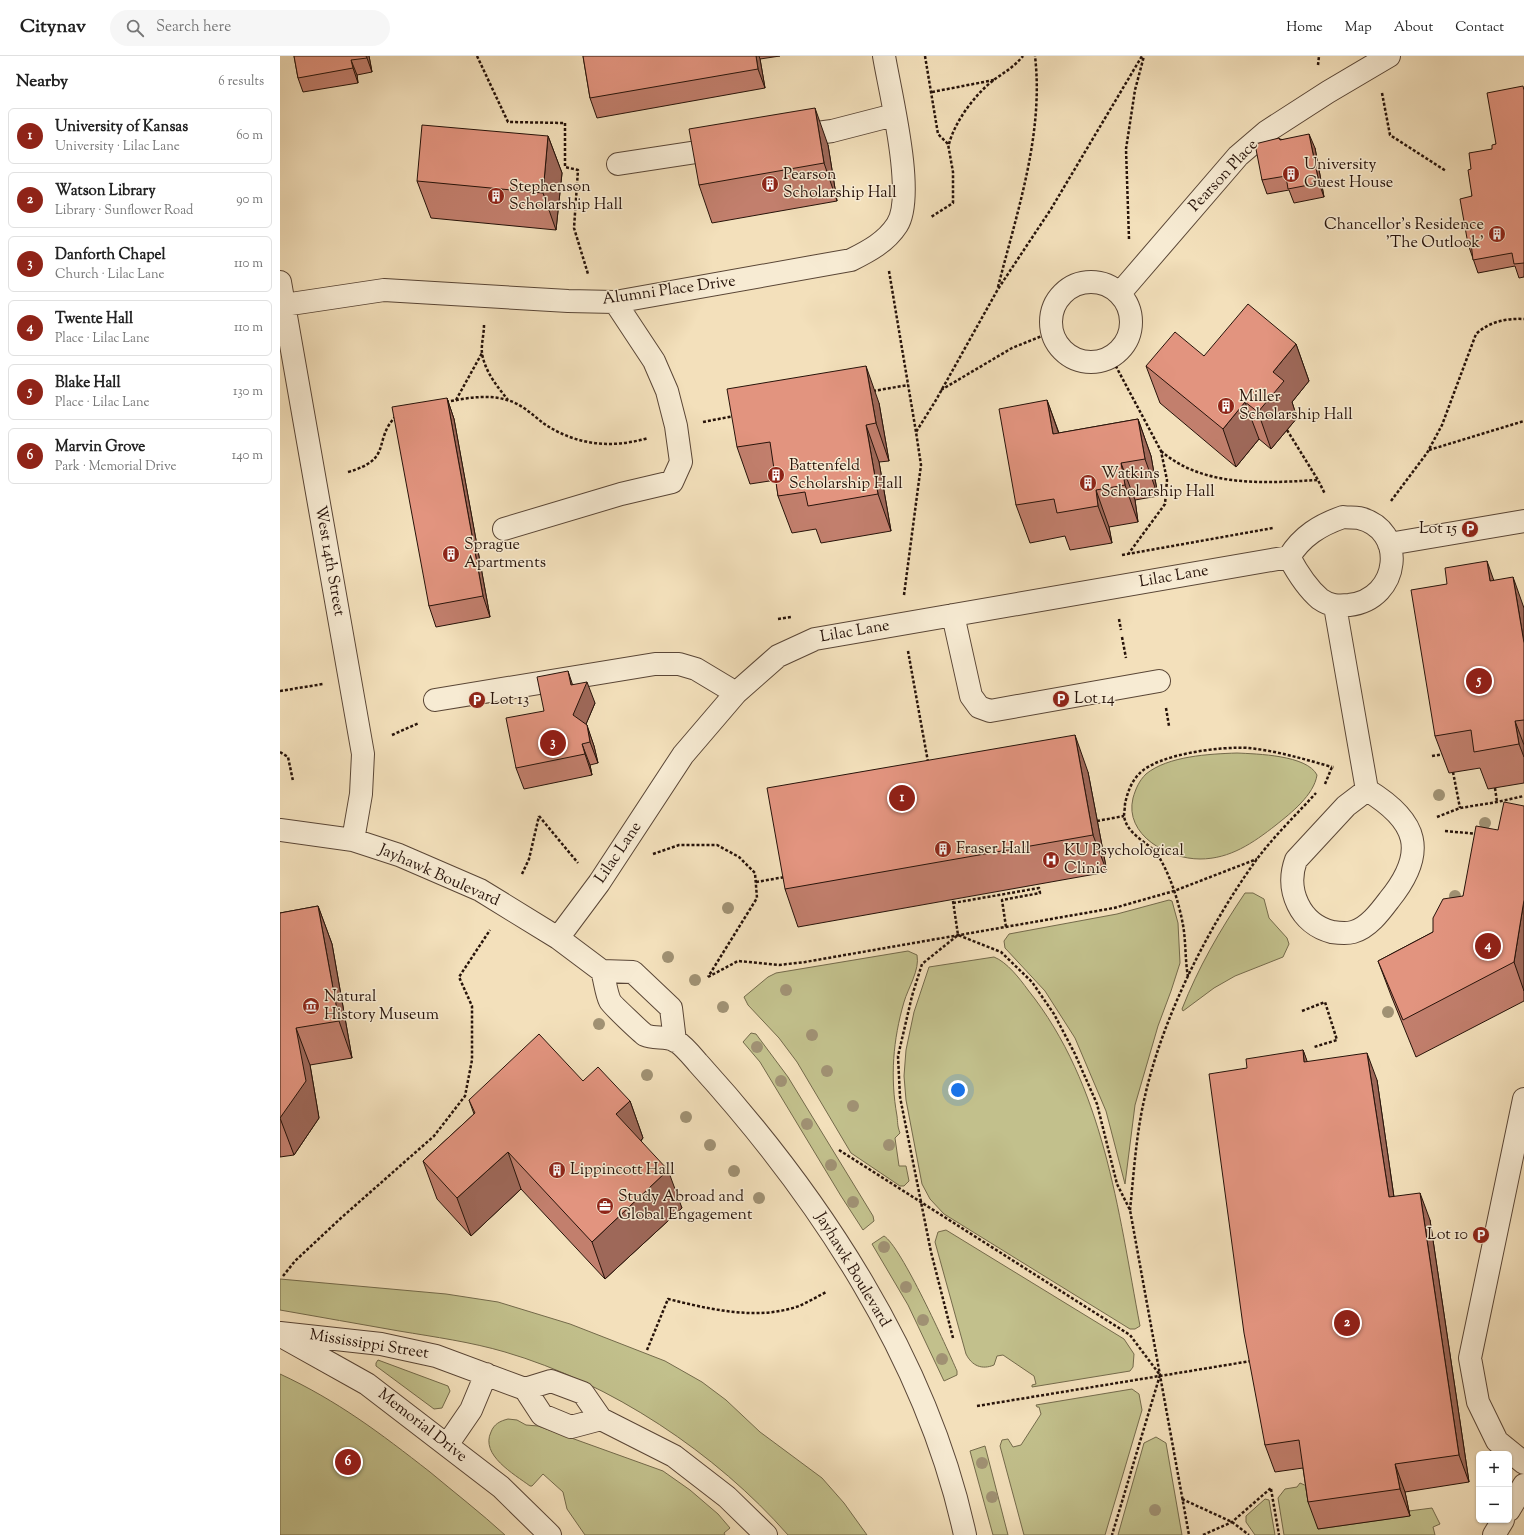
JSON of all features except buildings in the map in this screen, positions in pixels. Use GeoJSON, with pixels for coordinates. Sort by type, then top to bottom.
{"type":"FeatureCollection","features":[{"type":"Feature","properties":{"kind":"street","name":"Alumni Place Drive"},"geometry":{"type":"LineString","coordinates":[[284,305],[384,290],[568,301],[615,302],[851,260],[871,250],[886,239],[898,224],[904,203],[904,178],[884,56]]}},
{"type":"Feature","properties":{"kind":"street","name":"Pearson Place"},"geometry":{"type":"LineString","coordinates":[[1126,286],[1238,156],[1266,132],[1328,92],[1383,60]]}},
{"type":"Feature","properties":{"kind":"street"},"geometry":{"type":"LineString","coordinates":[[778,139],[832,131],[894,115]]}},
{"type":"Feature","properties":{"kind":"street"},"geometry":{"type":"LineString","coordinates":[[618,164],[740,145]]}},
{"type":"Feature","properties":{"kind":"street","name":"West 14th Street"},"geometry":{"type":"LineString","coordinates":[[280,282],[284,305],[287,359],[363,754],[361,794],[353,840]]}},
{"type":"Feature","properties":{"kind":"street"},"geometry":{"type":"LineString","coordinates":[[1085,282],[1098,282],[1110,286],[1126,286],[1128,305],[1132,318],[1131,332],[1124,345],[1111,357],[1103,361],[1088,362],[1075,359],[1063,352],[1055,340],[1052,332],[1051,316],[1055,303],[1062,293],[1073,285],[1085,282]]}},
{"type":"Feature","properties":{"kind":"street"},"geometry":{"type":"LineString","coordinates":[[504,529],[621,494],[672,482],[681,462],[676,426],[667,391],[654,361],[615,302]]}},
{"type":"Feature","properties":{"kind":"street"},"geometry":{"type":"LineString","coordinates":[[1344,517],[1359,518],[1371,523],[1382,532],[1388,542],[1392,557],[1391,570],[1387,583],[1378,593],[1366,601],[1335,606],[1320,599],[1299,576],[1289,558],[1298,543],[1312,531],[1329,522],[1344,517]]}},
{"type":"Feature","properties":{"kind":"street"},"geometry":{"type":"LineString","coordinates":[[1388,542],[1524,521]]}},
{"type":"Feature","properties":{"kind":"street","name":"Lilac Lane"},"geometry":{"type":"LineString","coordinates":[[558,938],[599,883],[683,755],[736,693],[778,656],[815,639],[1289,558]]}},
{"type":"Feature","properties":{"kind":"street"},"geometry":{"type":"LineString","coordinates":[[1335,606],[1367,790],[1396,811],[1406,824],[1412,836],[1413,850],[1411,864],[1403,883],[1382,910],[1364,927],[1353,932],[1340,934],[1325,930],[1313,924],[1303,914],[1292,885],[1292,871],[1296,860],[1346,806],[1367,790]]}},
{"type":"Feature","properties":{"kind":"street"},"geometry":{"type":"LineString","coordinates":[[953,615],[970,696],[979,707],[990,711],[1159,681]]}},
{"type":"Feature","properties":{"kind":"street"},"geometry":{"type":"LineString","coordinates":[[434,700],[655,664],[679,664],[696,669],[736,693]]}},
{"type":"Feature","properties":{"kind":"street","name":"Jayhawk Boulevard"},"geometry":{"type":"LineString","coordinates":[[280,830],[353,840],[399,855],[480,890],[558,938],[602,971]]}},
{"type":"Feature","properties":{"kind":"street"},"geometry":{"type":"LineString","coordinates":[[602,971],[632,972],[671,1008],[675,1041],[645,1035],[610,1002],[602,971]]}},
{"type":"Feature","properties":{"kind":"street","name":"Jayhawk Boulevard"},"geometry":{"type":"LineString","coordinates":[[675,1041],[698,1062],[767,1144],[803,1190],[844,1252],[880,1315],[916,1386],[942,1452],[965,1535]]}},
{"type":"Feature","properties":{"kind":"street"},"geometry":{"type":"LineString","coordinates":[[1524,1099],[1470,1358],[1478,1402],[1497,1441],[1524,1463]]}},
{"type":"Feature","properties":{"kind":"street","name":"Mississippi Street"},"geometry":{"type":"LineString","coordinates":[[280,1334],[381,1344],[436,1356],[525,1389]]}},
{"type":"Feature","properties":{"kind":"street","name":"Memorial Drive"},"geometry":{"type":"LineString","coordinates":[[280,1334],[367,1384],[501,1487],[550,1535]]}},
{"type":"Feature","properties":{"kind":"street"},"geometry":{"type":"LineString","coordinates":[[447,1445],[471,1410],[486,1374]]}},
{"type":"Feature","properties":{"kind":"street"},"geometry":{"type":"LineString","coordinates":[[601,1419],[571,1427],[542,1415],[525,1389],[551,1381],[584,1393],[601,1419],[674,1456],[728,1498],[766,1535]]}},
{"type":"Feature","properties":{"kind":"street"},"geometry":{"type":"LineString","coordinates":[[1512,1505],[1524,1485]]}},
{"type":"Feature","properties":{"kind":"street"},"geometry":{"type":"LineString","coordinates":[[1494,1535],[1501,1523]]}},
{"type":"Feature","properties":{"kind":"path"},"geometry":{"type":"LineString","coordinates":[[477,56],[508,122],[565,123],[565,167],[578,170],[574,228],[589,278]]}},
{"type":"Feature","properties":{"kind":"path"},"geometry":{"type":"LineString","coordinates":[[948,144],[952,133],[970,106],[994,80],[1007,72],[1023,56]]}},
{"type":"Feature","properties":{"kind":"path"},"geometry":{"type":"LineString","coordinates":[[998,289],[1023,191],[1032,139],[1036,105],[1035,56]]}},
{"type":"Feature","properties":{"kind":"path"},"geometry":{"type":"LineString","coordinates":[[929,767],[902,624],[904,594],[922,465],[916,432],[941,391],[998,289],[1055,203],[1143,56]]}},
{"type":"Feature","properties":{"kind":"path"},"geometry":{"type":"LineString","coordinates":[[1126,286],[1126,149],[1135,90],[1143,56]]}},
{"type":"Feature","properties":{"kind":"path"},"geometry":{"type":"LineString","coordinates":[[1383,60],[1390,135],[1446,171]]}},
{"type":"Feature","properties":{"kind":"path"},"geometry":{"type":"LineString","coordinates":[[932,92],[994,80]]}},
{"type":"Feature","properties":{"kind":"path"},"geometry":{"type":"LineString","coordinates":[[1388,542],[1388,504],[1429,450],[1442,425],[1476,334],[1483,327],[1496,321],[1524,319]]}},
{"type":"Feature","properties":{"kind":"path"},"geometry":{"type":"LineString","coordinates":[[456,400],[482,353],[484,324]]}},
{"type":"Feature","properties":{"kind":"path"},"geometry":{"type":"LineString","coordinates":[[941,391],[1012,348],[1052,332]]}},
{"type":"Feature","properties":{"kind":"path"},"geometry":{"type":"LineString","coordinates":[[482,353],[494,383],[508,400],[554,430],[581,441],[598,445],[635,442],[652,437],[662,428],[736,416]]}},
{"type":"Feature","properties":{"kind":"path"},"geometry":{"type":"LineString","coordinates":[[1111,357],[1161,451],[1167,480],[1165,504],[1128,554]]}},
{"type":"Feature","properties":{"kind":"path"},"geometry":{"type":"LineString","coordinates":[[869,392],[908,385]]}},
{"type":"Feature","properties":{"kind":"path"},"geometry":{"type":"LineString","coordinates":[[442,403],[456,400],[489,397],[508,400]]}},
{"type":"Feature","properties":{"kind":"path"},"geometry":{"type":"LineString","coordinates":[[348,472],[364,468],[374,460],[380,451],[388,425],[400,413]]}},
{"type":"Feature","properties":{"kind":"path"},"geometry":{"type":"LineString","coordinates":[[1429,450],[1524,421]]}},
{"type":"Feature","properties":{"kind":"path"},"geometry":{"type":"LineString","coordinates":[[1287,430],[1318,480],[1326,497]]}},
{"type":"Feature","properties":{"kind":"path"},"geometry":{"type":"LineString","coordinates":[[1161,451],[1174,462],[1189,470],[1208,475],[1246,482],[1318,480]]}},
{"type":"Feature","properties":{"kind":"path"},"geometry":{"type":"LineString","coordinates":[[1119,619],[1121,630]]}},
{"type":"Feature","properties":{"kind":"path"},"geometry":{"type":"LineString","coordinates":[[1122,637],[1127,662]]}},
{"type":"Feature","properties":{"kind":"path"},"geometry":{"type":"LineString","coordinates":[[280,691],[324,684]]}},
{"type":"Feature","properties":{"kind":"path"},"geometry":{"type":"LineString","coordinates":[[1166,706],[1169,726]]}},
{"type":"Feature","properties":{"kind":"path"},"geometry":{"type":"LineString","coordinates":[[1188,977],[1185,958],[1184,926],[1174,891],[1159,856],[1128,827],[1124,816],[1128,792],[1139,774],[1147,768],[1167,759],[1195,751],[1248,748],[1276,752],[1332,767],[1340,767]]}},
{"type":"Feature","properties":{"kind":"path"},"geometry":{"type":"LineString","coordinates":[[280,752],[288,757],[293,781]]}},
{"type":"Feature","properties":{"kind":"path"},"geometry":{"type":"LineString","coordinates":[[1432,756],[1445,754]]}},
{"type":"Feature","properties":{"kind":"path"},"geometry":{"type":"LineString","coordinates":[[1189,1535],[1130,1210],[1137,1132],[1157,1049],[1188,977],[1219,918],[1257,859],[1279,831],[1326,783],[1332,767]]}},
{"type":"Feature","properties":{"kind":"path"},"geometry":{"type":"LineString","coordinates":[[1453,772],[1460,808]]}},
{"type":"Feature","properties":{"kind":"path"},"geometry":{"type":"LineString","coordinates":[[1495,788],[1498,802]]}},
{"type":"Feature","properties":{"kind":"path"},"geometry":{"type":"LineString","coordinates":[[1437,817],[1460,808],[1524,796]]}},
{"type":"Feature","properties":{"kind":"path"},"geometry":{"type":"LineString","coordinates":[[522,874],[529,859],[539,816],[579,864]]}},
{"type":"Feature","properties":{"kind":"path"},"geometry":{"type":"LineString","coordinates":[[1098,821],[1124,816]]}},
{"type":"Feature","properties":{"kind":"path"},"geometry":{"type":"LineString","coordinates":[[1445,831],[1480,834]]}},
{"type":"Feature","properties":{"kind":"path"},"geometry":{"type":"LineString","coordinates":[[652,854],[679,845],[717,846],[740,857],[755,873],[757,898],[708,977],[738,961],[779,965],[1114,908],[1174,891],[1257,859]]}},
{"type":"Feature","properties":{"kind":"path"},"geometry":{"type":"LineString","coordinates":[[756,882],[789,876]]}},
{"type":"Feature","properties":{"kind":"path"},"geometry":{"type":"LineString","coordinates":[[958,934],[953,902],[1039,888],[1040,893],[1002,900],[1006,927]]}},
{"type":"Feature","properties":{"kind":"path"},"geometry":{"type":"LineString","coordinates":[[283,1276],[295,1261],[341,1218],[434,1136],[465,1096],[472,1060],[472,1006],[460,977],[490,930]]}},
{"type":"Feature","properties":{"kind":"path"},"geometry":{"type":"LineString","coordinates":[[953,1338],[921,1202],[900,1097],[898,1056],[912,996],[922,964],[958,934]]}},
{"type":"Feature","properties":{"kind":"path"},"geometry":{"type":"LineString","coordinates":[[958,934],[1001,952],[1032,982],[1054,1014],[1075,1054],[1097,1104],[1117,1184],[1130,1210]]}},
{"type":"Feature","properties":{"kind":"path"},"geometry":{"type":"LineString","coordinates":[[1302,1011],[1325,1002],[1337,1040],[1314,1047]]}},
{"type":"Feature","properties":{"kind":"path"},"geometry":{"type":"LineString","coordinates":[[839,1150],[1130,1336],[1160,1375]]}},
{"type":"Feature","properties":{"kind":"path"},"geometry":{"type":"LineString","coordinates":[[648,1350],[668,1299],[715,1310],[757,1312],[779,1310],[798,1306],[826,1292]]}},
{"type":"Feature","properties":{"kind":"path"},"geometry":{"type":"LineString","coordinates":[[977,1406],[1254,1360]]}},
{"type":"Feature","properties":{"kind":"path"},"geometry":{"type":"LineString","coordinates":[[1112,1535],[1160,1375]]}},
{"type":"Feature","properties":{"kind":"path"},"geometry":{"type":"LineString","coordinates":[[1203,1535],[1232,1522],[1271,1488],[1279,1535]]}},
{"type":"Feature","properties":{"kind":"path"},"geometry":{"type":"LineString","coordinates":[[1182,1499],[1232,1522],[1249,1535]]}},
{"type":"Feature","properties":{"kind":"shaded area"},"geometry":{"type":"Polygon","coordinates":[[[1237,753],[1268,755],[1303,763],[1312,768],[1317,775],[1315,782],[1307,796],[1288,815],[1250,844],[1231,853],[1211,858],[1188,858],[1175,855],[1162,849],[1142,834],[1135,823],[1132,811],[1135,791],[1146,774],[1166,763],[1189,757],[1237,753]]]}},
{"type":"Feature","properties":{"kind":"shaded area"},"geometry":{"type":"Polygon","coordinates":[[[1245,893],[1253,893],[1264,899],[1269,918],[1287,938],[1289,944],[1283,957],[1235,976],[1214,988],[1183,1011],[1182,1009],[1188,994],[1202,964],[1218,935],[1245,893]]]}},
{"type":"Feature","properties":{"kind":"shaded area"},"geometry":{"type":"Polygon","coordinates":[[[1169,900],[1172,901],[1178,923],[1180,963],[1158,1026],[1135,1105],[1125,1184],[1106,1111],[1075,1038],[1045,991],[1005,948],[1004,941],[1009,934],[1117,914],[1169,900]]]}},
{"type":"Feature","properties":{"kind":"shaded area"},"geometry":{"type":"Polygon","coordinates":[[[908,951],[917,955],[917,967],[900,1016],[895,1044],[893,1073],[895,1101],[900,1133],[895,1138],[899,1166],[906,1166],[909,1181],[904,1186],[900,1186],[851,1153],[797,1062],[779,1038],[748,1005],[744,997],[768,977],[776,973],[908,951]]]}},
{"type":"Feature","properties":{"kind":"shaded area"},"geometry":{"type":"Polygon","coordinates":[[[994,957],[1004,963],[1017,976],[1054,1027],[1074,1066],[1091,1107],[1104,1150],[1124,1238],[1140,1326],[1135,1329],[1130,1329],[944,1214],[930,1199],[922,1184],[906,1100],[904,1076],[906,1050],[914,1012],[929,967],[994,957]]]}},
{"type":"Feature","properties":{"kind":"shaded area"},"geometry":{"type":"Polygon","coordinates":[[[751,1033],[756,1034],[788,1077],[873,1216],[874,1221],[863,1230],[760,1062],[743,1042],[751,1033]]]}},
{"type":"Feature","properties":{"kind":"shaded area"},"geometry":{"type":"Polygon","coordinates":[[[946,1230],[1124,1339],[1134,1354],[1133,1367],[1130,1371],[1032,1387],[1032,1385],[1036,1384],[1034,1376],[1003,1355],[997,1356],[994,1365],[981,1367],[974,1364],[966,1354],[935,1242],[938,1232],[946,1230]]]}},
{"type":"Feature","properties":{"kind":"shaded area"},"geometry":{"type":"Polygon","coordinates":[[[884,1236],[892,1244],[912,1277],[944,1342],[957,1371],[957,1375],[944,1381],[908,1305],[872,1244],[884,1236]]]}},
{"type":"Feature","properties":{"kind":"shaded area"},"geometry":{"type":"Polygon","coordinates":[[[280,1279],[446,1294],[498,1302],[570,1324],[665,1361],[702,1382],[726,1400],[760,1432],[822,1478],[844,1503],[867,1535],[788,1535],[760,1505],[695,1449],[659,1424],[584,1382],[545,1365],[479,1345],[280,1310],[280,1279]]]}},
{"type":"Feature","properties":{"kind":"shaded area"},"geometry":{"type":"Polygon","coordinates":[[[378,1360],[448,1386],[450,1391],[442,1408],[434,1409],[376,1366],[378,1360]]]}},
{"type":"Feature","properties":{"kind":"shaded area"},"geometry":{"type":"Polygon","coordinates":[[[280,1374],[321,1395],[358,1418],[430,1472],[505,1535],[280,1535],[280,1374]]]}},
{"type":"Feature","properties":{"kind":"shaded area"},"geometry":{"type":"Polygon","coordinates":[[[1132,1389],[1139,1394],[1142,1410],[1105,1535],[1024,1535],[1000,1446],[1002,1440],[1008,1439],[1013,1447],[1021,1445],[1041,1414],[1039,1407],[1036,1405],[1132,1389]]]}},
{"type":"Feature","properties":{"kind":"shaded area"},"geometry":{"type":"Polygon","coordinates":[[[508,1419],[517,1420],[526,1425],[538,1426],[663,1471],[690,1490],[718,1514],[730,1528],[724,1533],[725,1535],[585,1535],[567,1509],[563,1492],[543,1474],[532,1486],[530,1486],[508,1470],[494,1456],[490,1448],[489,1440],[491,1432],[498,1423],[508,1419]]]}},
{"type":"Feature","properties":{"kind":"shaded area"},"geometry":{"type":"Polygon","coordinates":[[[1156,1437],[1166,1443],[1182,1535],[1118,1535],[1144,1443],[1156,1437]]]}},
{"type":"Feature","properties":{"kind":"shaded area"},"geometry":{"type":"Polygon","coordinates":[[[985,1446],[1008,1535],[993,1535],[970,1451],[985,1446]]]}},
{"type":"Feature","properties":{"kind":"shaded area"},"geometry":{"type":"Polygon","coordinates":[[[1300,1483],[1309,1487],[1318,1529],[1409,1516],[1409,1511],[1432,1508],[1440,1524],[1433,1527],[1435,1535],[1284,1535],[1278,1498],[1285,1489],[1297,1487],[1300,1483]]]}},
{"type":"Feature","properties":{"kind":"shaded area"},"geometry":{"type":"Polygon","coordinates":[[[1265,1499],[1269,1500],[1275,1535],[1255,1535],[1246,1522],[1246,1516],[1265,1499]]]}},
{"type":"Feature","properties":{"kind":"place","name":"University Guest House"},"geometry":{"type":"Point","coordinates":[1291,174]}},
{"type":"Feature","properties":{"kind":"place","name":"Pearson Scholarship Hall"},"geometry":{"type":"Point","coordinates":[770,184]}},
{"type":"Feature","properties":{"kind":"place","name":"Stephenson Scholarship Hall"},"geometry":{"type":"Point","coordinates":[496,196]}},
{"type":"Feature","properties":{"kind":"place","name":"Chancellor’s Residence 'The Outlook'"},"geometry":{"type":"Point","coordinates":[1497,234]}},
{"type":"Feature","properties":{"kind":"place","name":"Miller Scholarship Hall"},"geometry":{"type":"Point","coordinates":[1226,406]}},
{"type":"Feature","properties":{"kind":"place","name":"Battenfeld Scholarship Hall"},"geometry":{"type":"Point","coordinates":[776,475]}},
{"type":"Feature","properties":{"kind":"place","name":"Watkins Scholarship Hall"},"geometry":{"type":"Point","coordinates":[1088,483]}},
{"type":"Feature","properties":{"kind":"place","name":"Lot 15"},"geometry":{"type":"Point","coordinates":[1470,529]}},
{"type":"Feature","properties":{"kind":"place","name":"Sprague Apartments"},"geometry":{"type":"Point","coordinates":[451,554]}},
{"type":"Feature","properties":{"kind":"place","name":"Blake Hall"},"geometry":{"type":"Point","coordinates":[1479,681]}},
{"type":"Feature","properties":{"kind":"place","name":"Lot 14"},"geometry":{"type":"Point","coordinates":[1061,699]}},
{"type":"Feature","properties":{"kind":"place","name":"Lot 13"},"geometry":{"type":"Point","coordinates":[477,700]}},
{"type":"Feature","properties":{"kind":"place","name":"Danforth Chapel"},"geometry":{"type":"Point","coordinates":[553,743]}},
{"type":"Feature","properties":{"kind":"place","name":"University of Kansas"},"geometry":{"type":"Point","coordinates":[902,798]}},
{"type":"Feature","properties":{"kind":"place","name":"Fraser Hall"},"geometry":{"type":"Point","coordinates":[943,849]}},
{"type":"Feature","properties":{"kind":"place","name":"KU Psychological Clinic"},"geometry":{"type":"Point","coordinates":[1051,860]}},
{"type":"Feature","properties":{"kind":"place","name":"Twente Hall"},"geometry":{"type":"Point","coordinates":[1488,946]}},
{"type":"Feature","properties":{"kind":"place","name":"Natural History Museum"},"geometry":{"type":"Point","coordinates":[311,1006]}},
{"type":"Feature","properties":{"kind":"place","name":"Lippincott Hall"},"geometry":{"type":"Point","coordinates":[557,1170]}},
{"type":"Feature","properties":{"kind":"place","name":"Study Abroad and Global Engagement"},"geometry":{"type":"Point","coordinates":[605,1206]}},
{"type":"Feature","properties":{"kind":"place","name":"Lot 10"},"geometry":{"type":"Point","coordinates":[1481,1235]}},
{"type":"Feature","properties":{"kind":"place","name":"Watson Library"},"geometry":{"type":"Point","coordinates":[1347,1323]}},
{"type":"Feature","properties":{"kind":"place","name":"Marvin Grove"},"geometry":{"type":"Point","coordinates":[348,1462]}}]}
